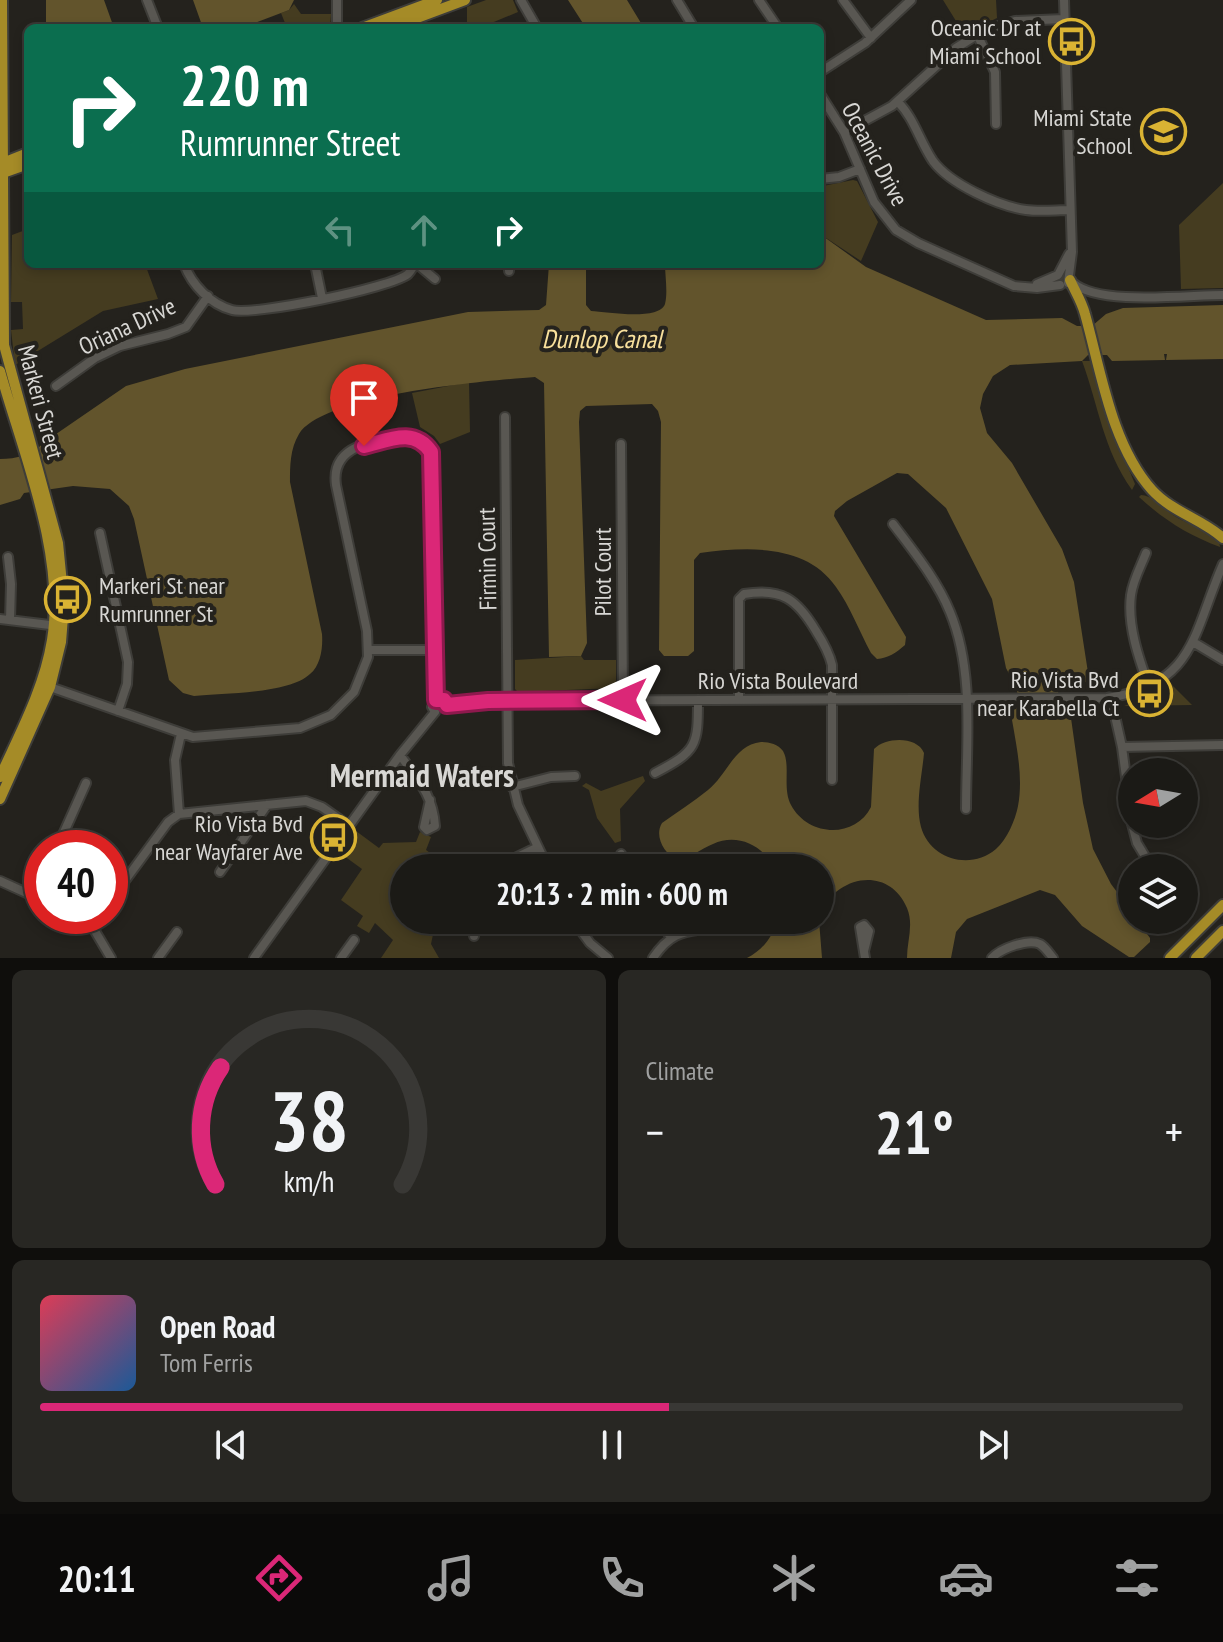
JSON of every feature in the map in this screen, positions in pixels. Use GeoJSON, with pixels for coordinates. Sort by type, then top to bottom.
{"type":"FeatureCollection","features":[{"type":"Feature","properties":{"kind":"main road","name":"Markeri Street"},"geometry":{"type":"LineString","coordinates":[[2,0],[4,345],[25,442]]}},
{"type":"Feature","properties":{"kind":"main road"},"geometry":{"type":"LineString","coordinates":[[413,19],[437,0]]}},
{"type":"Feature","properties":{"kind":"main road"},"geometry":{"type":"LineString","coordinates":[[385,24],[413,19],[465,0]]}},
{"type":"Feature","properties":{"kind":"main road"},"geometry":{"type":"LineString","coordinates":[[2,168],[24,155]]}},
{"type":"Feature","properties":{"kind":"main road"},"geometry":{"type":"LineString","coordinates":[[2,168],[24,165]]}},
{"type":"Feature","properties":{"kind":"main road"},"geometry":{"type":"LineString","coordinates":[[1064,279],[1085,314],[1118,430],[1143,477],[1161,499],[1223,538]]}},
{"type":"Feature","properties":{"kind":"main road","name":"Markeri Street"},"geometry":{"type":"LineString","coordinates":[[0,371],[25,442],[63,573],[58,626],[45,685],[0,799]]}},
{"type":"Feature","properties":{"kind":"main road"},"geometry":{"type":"LineString","coordinates":[[1198,522],[1223,528],[1223,538]]}},
{"type":"Feature","properties":{"kind":"main road","name":"Markeri Street"},"geometry":{"type":"LineString","coordinates":[[0,777],[45,685]]}},
{"type":"Feature","properties":{"kind":"main road"},"geometry":{"type":"LineString","coordinates":[[1173,954],[1223,905]]}},
{"type":"Feature","properties":{"kind":"main road"},"geometry":{"type":"LineString","coordinates":[[1196,958],[1223,931]]}},
{"type":"Feature","properties":{"kind":"street"},"geometry":{"type":"LineString","coordinates":[[147,0],[156,24]]}},
{"type":"Feature","properties":{"kind":"street"},"geometry":{"type":"LineString","coordinates":[[337,0],[337,24]]}},
{"type":"Feature","properties":{"kind":"street"},"geometry":{"type":"LineString","coordinates":[[521,0],[535,24]]}},
{"type":"Feature","properties":{"kind":"street"},"geometry":{"type":"LineString","coordinates":[[677,0],[692,24]]}},
{"type":"Feature","properties":{"kind":"street"},"geometry":{"type":"LineString","coordinates":[[759,0],[775,24]]}},
{"type":"Feature","properties":{"kind":"street"},"geometry":{"type":"LineString","coordinates":[[843,0],[871,38]]}},
{"type":"Feature","properties":{"kind":"street"},"geometry":{"type":"LineString","coordinates":[[824,69],[871,38],[911,0]]}},
{"type":"Feature","properties":{"kind":"street"},"geometry":{"type":"LineString","coordinates":[[1064,0],[1072,242],[1064,279],[1093,294],[1113,297],[1223,295]]}},
{"type":"Feature","properties":{"kind":"street"},"geometry":{"type":"LineString","coordinates":[[844,132],[898,102],[949,53],[977,34],[1015,21],[1064,19]]}},
{"type":"Feature","properties":{"kind":"street"},"geometry":{"type":"LineString","coordinates":[[977,34],[995,72],[996,124]]}},
{"type":"Feature","properties":{"kind":"street","name":"Oceanic Drive"},"geometry":{"type":"LineString","coordinates":[[824,100],[844,132],[877,209],[904,236],[1008,283],[1027,288],[1064,279]]}},
{"type":"Feature","properties":{"kind":"street"},"geometry":{"type":"LineString","coordinates":[[898,102],[932,160],[953,180],[1016,208],[1070,210]]}},
{"type":"Feature","properties":{"kind":"street"},"geometry":{"type":"LineString","coordinates":[[824,179],[860,169]]}},
{"type":"Feature","properties":{"kind":"street"},"geometry":{"type":"LineString","coordinates":[[186,268],[197,286],[214,303],[234,311],[256,312],[380,286],[407,275],[413,268]]}},
{"type":"Feature","properties":{"kind":"street"},"geometry":{"type":"LineString","coordinates":[[316,268],[322,298]]}},
{"type":"Feature","properties":{"kind":"street"},"geometry":{"type":"LineString","coordinates":[[421,268],[435,279]]}},
{"type":"Feature","properties":{"kind":"street"},"geometry":{"type":"LineString","coordinates":[[1085,314],[1085,299],[1093,294]]}},
{"type":"Feature","properties":{"kind":"street","name":"Oriana Drive"},"geometry":{"type":"LineString","coordinates":[[56,386],[95,358],[120,346],[186,327],[208,296]]}},
{"type":"Feature","properties":{"kind":"street","name":"Firmin Court"},"geometry":{"type":"LineString","coordinates":[[505,417],[508,763],[512,787],[541,854]]}},
{"type":"Feature","properties":{"kind":"street"},"geometry":{"type":"LineString","coordinates":[[45,685],[193,737],[300,728],[331,715],[354,692],[369,650],[334,474],[337,462],[343,454],[353,449],[410,437],[419,438],[431,452],[435,712]]}},
{"type":"Feature","properties":{"kind":"street","name":"Pilot Court"},"geometry":{"type":"LineString","coordinates":[[621,444],[623,700]]}},
{"type":"Feature","properties":{"kind":"street"},"geometry":{"type":"LineString","coordinates":[[893,524],[925,567],[950,611],[959,644],[966,698],[966,809]]}},
{"type":"Feature","properties":{"kind":"street"},"geometry":{"type":"LineString","coordinates":[[100,533],[128,662],[127,684],[118,711]]}},
{"type":"Feature","properties":{"kind":"street"},"geometry":{"type":"LineString","coordinates":[[1146,553],[1130,603],[1136,646],[1149,687]]}},
{"type":"Feature","properties":{"kind":"street"},"geometry":{"type":"LineString","coordinates":[[8,557],[11,584],[5,619],[58,626]]}},
{"type":"Feature","properties":{"kind":"street","name":"Rio Vista Boulevard"},"geometry":{"type":"LineString","coordinates":[[447,705],[508,701],[1111,698],[1149,687],[1173,670],[1193,642],[1223,564]]}},
{"type":"Feature","properties":{"kind":"street"},"geometry":{"type":"LineString","coordinates":[[739,700],[739,599],[744,594],[766,592],[789,599],[806,616],[830,658],[832,780]]}},
{"type":"Feature","properties":{"kind":"street"},"geometry":{"type":"LineString","coordinates":[[1193,642],[1223,660]]}},
{"type":"Feature","properties":{"kind":"street"},"geometry":{"type":"LineString","coordinates":[[369,650],[434,650]]}},
{"type":"Feature","properties":{"kind":"street"},"geometry":{"type":"LineString","coordinates":[[1111,698],[1123,758]]}},
{"type":"Feature","properties":{"kind":"street"},"geometry":{"type":"LineString","coordinates":[[435,712],[442,714],[447,705],[444,700],[436,700]]}},
{"type":"Feature","properties":{"kind":"street"},"geometry":{"type":"LineString","coordinates":[[655,773],[690,751],[698,731],[698,700]]}},
{"type":"Feature","properties":{"kind":"street"},"geometry":{"type":"LineString","coordinates":[[254,958],[400,755],[435,712]]}},
{"type":"Feature","properties":{"kind":"street"},"geometry":{"type":"LineString","coordinates":[[179,814],[175,760],[181,734]]}},
{"type":"Feature","properties":{"kind":"street"},"geometry":{"type":"LineString","coordinates":[[1122,747],[1223,745]]}},
{"type":"Feature","properties":{"kind":"street"},"geometry":{"type":"LineString","coordinates":[[400,755],[430,799]]}},
{"type":"Feature","properties":{"kind":"street"},"geometry":{"type":"LineString","coordinates":[[512,787],[551,777],[575,776]]}},
{"type":"Feature","properties":{"kind":"street"},"geometry":{"type":"LineString","coordinates":[[65,830],[86,783]]}},
{"type":"Feature","properties":{"kind":"street"},"geometry":{"type":"LineString","coordinates":[[128,876],[168,822],[179,814],[312,802],[349,826]]}},
{"type":"Feature","properties":{"kind":"street"},"geometry":{"type":"LineString","coordinates":[[220,872],[267,805]]}},
{"type":"Feature","properties":{"kind":"street"},"geometry":{"type":"LineString","coordinates":[[523,854],[538,847]]}},
{"type":"Feature","properties":{"kind":"street"},"geometry":{"type":"LineString","coordinates":[[0,881],[24,892]]}},
{"type":"Feature","properties":{"kind":"street"},"geometry":{"type":"LineString","coordinates":[[158,958],[177,932]]}},
{"type":"Feature","properties":{"kind":"street"},"geometry":{"type":"LineString","coordinates":[[97,934],[111,958]]}},
{"type":"Feature","properties":{"kind":"street"},"geometry":{"type":"LineString","coordinates":[[583,934],[608,958]]}},
{"type":"Feature","properties":{"kind":"street"},"geometry":{"type":"LineString","coordinates":[[653,958],[671,937],[678,934]]}},
{"type":"Feature","properties":{"kind":"street"},"geometry":{"type":"LineString","coordinates":[[341,958],[354,940]]}},
{"type":"Feature","properties":{"kind":"street"},"geometry":{"type":"LineString","coordinates":[[992,958],[1003,950],[1031,942],[1038,943],[1053,958]]}},
{"type":"Feature","properties":{"kind":"street"},"geometry":{"type":"LineString","coordinates":[[1002,958],[1016,946]]}},
{"type":"Feature","properties":{"kind":"shaded area"},"geometry":{"type":"Polygon","coordinates":[[[486,0],[513,0],[518,12],[489,24],[467,24],[467,7],[486,0]]]}},
{"type":"Feature","properties":{"kind":"shaded area"},"geometry":{"type":"Polygon","coordinates":[[[943,0],[996,0],[997,18],[964,34],[943,0]]]}},
{"type":"Feature","properties":{"kind":"shaded area"},"geometry":{"type":"Polygon","coordinates":[[[294,4],[301,14],[331,14],[330,24],[285,24],[281,13],[294,4]]]}},
{"type":"Feature","properties":{"kind":"shaded area"},"geometry":{"type":"Polygon","coordinates":[[[857,181],[878,222],[861,261],[824,237],[824,186],[857,181]]]}},
{"type":"Feature","properties":{"kind":"shaded area"},"geometry":{"type":"Polygon","coordinates":[[[1223,183],[1223,288],[1181,289],[1179,225],[1223,183]]]}},
{"type":"Feature","properties":{"kind":"shaded area"},"geometry":{"type":"Polygon","coordinates":[[[24,230],[24,268],[146,268],[158,299],[103,311],[15,365],[11,330],[23,329],[22,302],[11,302],[12,235],[24,230]]]}},
{"type":"Feature","properties":{"kind":"shaded area"},"geometry":{"type":"Polygon","coordinates":[[[1082,361],[1094,361],[1112,429],[1135,484],[1132,490],[1114,459],[1082,361]]]}},
{"type":"Feature","properties":{"kind":"shaded area"},"geometry":{"type":"Polygon","coordinates":[[[469,382],[470,432],[440,444],[420,427],[412,393],[469,382]]]}},
{"type":"Feature","properties":{"kind":"shaded area"},"geometry":{"type":"Polygon","coordinates":[[[1141,495],[1214,536],[1219,540],[1220,547],[1167,520],[1139,497],[1141,495]]]}},
{"type":"Feature","properties":{"kind":"shaded area"},"geometry":{"type":"Polygon","coordinates":[[[581,656],[584,660],[616,660],[616,688],[518,692],[515,689],[515,660],[581,656]]]}},
{"type":"Feature","properties":{"kind":"shaded area"},"geometry":{"type":"Polygon","coordinates":[[[1172,685],[1192,705],[1124,706],[1158,694],[1172,685]]]}},
{"type":"Feature","properties":{"kind":"shaded area"},"geometry":{"type":"Polygon","coordinates":[[[643,776],[645,781],[620,809],[621,841],[615,843],[597,818],[589,790],[582,786],[586,783],[601,791],[643,776]]]}},
{"type":"Feature","properties":{"kind":"shaded area"},"geometry":{"type":"Polygon","coordinates":[[[356,831],[379,848],[383,843],[416,842],[420,832],[431,837],[426,850],[432,854],[390,854],[390,934],[433,934],[431,944],[439,958],[381,958],[393,940],[375,923],[369,933],[357,926],[363,916],[341,900],[362,869],[340,853],[356,831]]]}},
{"type":"Feature","properties":{"kind":"water"},"geometry":{"type":"Polygon","coordinates":[[[46,0],[104,0],[113,24],[46,24],[46,0]]]}},
{"type":"Feature","properties":{"kind":"water"},"geometry":{"type":"Polygon","coordinates":[[[193,0],[294,0],[289,10],[252,24],[202,24],[193,0]]]}},
{"type":"Feature","properties":{"kind":"water"},"geometry":{"type":"Polygon","coordinates":[[[568,0],[627,0],[642,24],[583,24],[568,0]]]}},
{"type":"Feature","properties":{"kind":"water","name":"Dunlop Canal"},"geometry":{"type":"Polygon","coordinates":[[[824,237],[866,267],[986,320],[1062,318],[1077,326],[1092,326],[1106,314],[1123,308],[1223,305],[1223,359],[1166,360],[1167,354],[1164,354],[1165,360],[1112,361],[1107,355],[1088,355],[1082,361],[1010,365],[993,376],[983,394],[980,408],[987,433],[1012,463],[1062,549],[1074,582],[1089,679],[1082,685],[1062,686],[1058,691],[1059,705],[1070,711],[1093,849],[1118,893],[1118,934],[1147,934],[1150,938],[1150,942],[1134,957],[1129,957],[1082,926],[1055,895],[1040,890],[967,919],[956,932],[951,958],[907,958],[909,914],[899,894],[888,885],[863,880],[850,884],[834,895],[834,854],[764,854],[748,843],[731,840],[692,854],[668,854],[662,844],[659,833],[662,823],[715,784],[744,749],[761,742],[773,744],[783,751],[788,798],[799,816],[808,823],[831,830],[854,825],[871,807],[874,749],[886,742],[901,740],[915,744],[924,753],[919,818],[933,847],[952,858],[975,859],[986,856],[1004,840],[1015,818],[1020,794],[1010,708],[1018,705],[1017,689],[1006,668],[992,599],[946,508],[908,474],[897,473],[847,501],[835,511],[834,516],[906,637],[905,645],[877,659],[836,587],[809,562],[774,551],[736,550],[700,553],[694,560],[694,651],[688,656],[664,656],[659,650],[661,422],[658,411],[652,404],[586,406],[580,411],[579,422],[587,643],[581,656],[549,657],[544,383],[535,377],[481,382],[372,399],[315,420],[299,434],[290,464],[290,482],[322,634],[322,650],[317,666],[300,681],[272,689],[194,696],[183,693],[169,680],[129,506],[110,489],[73,486],[24,493],[20,499],[0,505],[0,459],[34,451],[126,386],[185,369],[468,312],[539,310],[546,305],[549,268],[586,268],[586,305],[591,311],[643,314],[661,309],[665,304],[665,268],[824,268],[824,237]]]}},
{"type":"Feature","properties":{"kind":"water"},"geometry":{"type":"Polygon","coordinates":[[[772,934],[820,934],[822,958],[747,958],[772,934]]]}},
{"type":"Feature","properties":{"kind":"place","name":"Oceanic Dr at Miami School"},"geometry":{"type":"Point","coordinates":[1072,41]}},
{"type":"Feature","properties":{"kind":"place","name":"Miami State School"},"geometry":{"type":"Point","coordinates":[1163,131]}},
{"type":"Feature","properties":{"kind":"place","name":"Markeri St near Rumrunner St"},"geometry":{"type":"Point","coordinates":[68,599]}},
{"type":"Feature","properties":{"kind":"place","name":"Rio Vista Bvd near Karabella Ct"},"geometry":{"type":"Point","coordinates":[1150,693]}},
{"type":"Feature","properties":{"kind":"place","name":"Rio Vista Bvd near Wayfarer Ave"},"geometry":{"type":"Point","coordinates":[334,837]}},
{"type":"Feature","properties":{"kind":"district","name":"Mermaid Waters"},"geometry":{"type":"Point","coordinates":[422,775]}},
{"type":"Feature","properties":{"kind":"route"},"geometry":{"type":"LineString","coordinates":[[364,446],[410,437],[419,438],[431,452],[436,700],[444,700],[447,705],[488,701],[623,700]]}}]}
